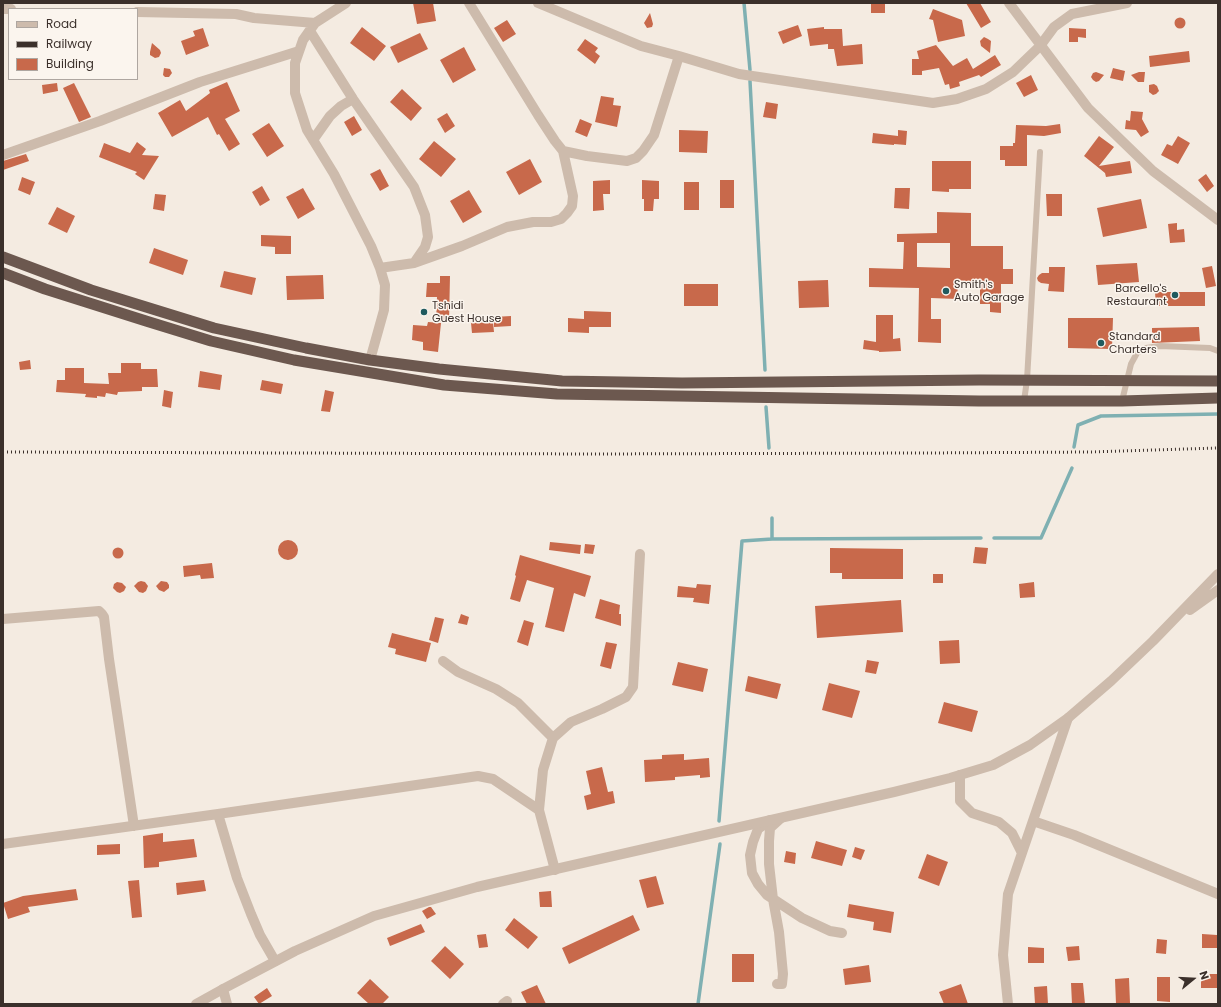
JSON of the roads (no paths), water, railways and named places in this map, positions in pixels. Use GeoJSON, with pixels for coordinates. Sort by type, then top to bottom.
{"type":"FeatureCollection","features":[{"type":"Feature","properties":{"kind":"highway"},"geometry":{"type":"LineString","coordinates":[[3,257],[91,290],[214,328],[370,360],[439,369],[562,381],[722,384],[1027,380],[1218,381]]}},
{"type":"Feature","properties":{"kind":"highway"},"geometry":{"type":"LineString","coordinates":[[3,272],[45,290],[211,341],[294,360],[444,385],[557,394],[979,401],[1122,401],[1218,398]]}},
{"type":"Feature","properties":{"kind":"street"},"geometry":{"type":"LineString","coordinates":[[346,3],[312,27],[303,40],[295,64],[295,93],[307,130],[334,174],[371,246],[385,285],[384,310],[370,360]]}},
{"type":"Feature","properties":{"kind":"street"},"geometry":{"type":"LineString","coordinates":[[380,268],[414,263],[462,246],[507,227],[534,222],[551,222],[561,219],[572,206],[572,196],[563,151],[538,115],[470,3]]}},
{"type":"Feature","properties":{"kind":"street"},"geometry":{"type":"LineString","coordinates":[[538,3],[641,46],[739,74],[933,102],[957,99],[986,89],[1013,72],[1040,46],[1054,27],[1072,14],[1127,3]]}},
{"type":"Feature","properties":{"kind":"street"},"geometry":{"type":"LineString","coordinates":[[1009,3],[1088,108],[1153,171],[1218,220]]}},
{"type":"Feature","properties":{"kind":"street"},"geometry":{"type":"LineString","coordinates":[[138,12],[236,14],[312,27]]}},
{"type":"Feature","properties":{"kind":"street"},"geometry":{"type":"LineString","coordinates":[[312,27],[353,99],[414,187],[425,215],[428,236],[425,247],[414,263]]}},
{"type":"Feature","properties":{"kind":"street"},"geometry":{"type":"LineString","coordinates":[[3,155],[100,121],[200,82],[299,51]]}},
{"type":"Feature","properties":{"kind":"street"},"geometry":{"type":"LineString","coordinates":[[563,151],[587,156],[627,161],[636,158],[654,135],[679,56]]}},
{"type":"Feature","properties":{"kind":"street"},"geometry":{"type":"LineString","coordinates":[[313,140],[330,116],[341,106],[353,99]]}},
{"type":"Feature","properties":{"kind":"street"},"geometry":{"type":"LineString","coordinates":[[554,870],[539,810],[543,770],[553,738],[571,722],[626,697],[633,687],[640,554]]}},
{"type":"Feature","properties":{"kind":"street"},"geometry":{"type":"LineString","coordinates":[[196,1004],[223,988],[295,951],[374,916],[477,888],[894,792],[993,765],[1030,745],[1068,718],[1111,681],[1153,641],[1218,574]]}},
{"type":"Feature","properties":{"kind":"street"},"geometry":{"type":"LineString","coordinates":[[1153,641],[1198,604],[1218,590]]}},
{"type":"Feature","properties":{"kind":"street"},"geometry":{"type":"LineString","coordinates":[[3,619],[99,610],[104,617],[134,826]]}},
{"type":"Feature","properties":{"kind":"street"},"geometry":{"type":"LineString","coordinates":[[443,661],[458,672],[496,689],[518,703],[553,738]]}},
{"type":"Feature","properties":{"kind":"street"},"geometry":{"type":"LineString","coordinates":[[1008,1004],[1003,955],[1008,894],[1068,718]]}},
{"type":"Feature","properties":{"kind":"street"},"geometry":{"type":"LineString","coordinates":[[960,775],[960,801],[972,813],[999,822],[1003,825],[1012,833],[1022,853]]}},
{"type":"Feature","properties":{"kind":"street"},"geometry":{"type":"LineString","coordinates":[[3,844],[478,776],[493,779],[539,810]]}},
{"type":"Feature","properties":{"kind":"street"},"geometry":{"type":"LineString","coordinates":[[218,814],[237,878],[260,935],[275,961]]}},
{"type":"Feature","properties":{"kind":"street"},"geometry":{"type":"LineString","coordinates":[[776,819],[770,828],[769,864],[779,932],[783,974],[782,984],[777,984]]}},
{"type":"Feature","properties":{"kind":"street"},"geometry":{"type":"LineString","coordinates":[[776,819],[758,829],[753,842],[750,855],[752,873],[758,884],[767,895],[788,910],[815,925],[830,931],[842,933]]}},
{"type":"Feature","properties":{"kind":"street"},"geometry":{"type":"LineString","coordinates":[[1033,821],[1074,835],[1218,894]]}},
{"type":"Feature","properties":{"kind":"street"},"geometry":{"type":"LineString","coordinates":[[223,988],[227,1004]]}},
{"type":"Feature","properties":{"kind":"lane"},"geometry":{"type":"LineString","coordinates":[[1024,401],[1027,380],[1040,152]]}},
{"type":"Feature","properties":{"kind":"lane"},"geometry":{"type":"LineString","coordinates":[[1122,401],[1131,364],[1137,353],[1146,348],[1160,346],[1210,348],[1218,351]]}},
{"type":"Feature","properties":{"kind":"waterway"},"geometry":{"type":"LineString","coordinates":[[744,3],[750,70]]}},
{"type":"Feature","properties":{"kind":"waterway"},"geometry":{"type":"LineString","coordinates":[[750,81],[765,370]]}},
{"type":"Feature","properties":{"kind":"waterway"},"geometry":{"type":"LineString","coordinates":[[766,407],[769,448]]}},
{"type":"Feature","properties":{"kind":"waterway"},"geometry":{"type":"LineString","coordinates":[[1074,447],[1078,425],[1101,416],[1218,414]]}},
{"type":"Feature","properties":{"kind":"waterway"},"geometry":{"type":"LineString","coordinates":[[994,538],[1041,538],[1072,468]]}},
{"type":"Feature","properties":{"kind":"waterway"},"geometry":{"type":"LineString","coordinates":[[772,518],[772,539]]}},
{"type":"Feature","properties":{"kind":"waterway"},"geometry":{"type":"LineString","coordinates":[[719,821],[742,541],[772,539],[981,538]]}},
{"type":"Feature","properties":{"kind":"waterway"},"geometry":{"type":"LineString","coordinates":[[698,1004],[720,844]]}},
{"type":"Feature","properties":{"kind":"railway"},"geometry":{"type":"LineString","coordinates":[[3,452],[592,454],[925,453],[1091,452],[1218,448]]}},
{"type":"Feature","properties":{"kind":"place","name":"Smith's Auto Garage"},"geometry":{"type":"Point","coordinates":[946,291]}},
{"type":"Feature","properties":{"kind":"place","name":"Barcello's Restaurant"},"geometry":{"type":"Point","coordinates":[1175,295]}},
{"type":"Feature","properties":{"kind":"place","name":"Tshidi Guest House"},"geometry":{"type":"Point","coordinates":[424,312]}},
{"type":"Feature","properties":{"kind":"place","name":"Standard Charters"},"geometry":{"type":"Point","coordinates":[1101,343]}}]}
